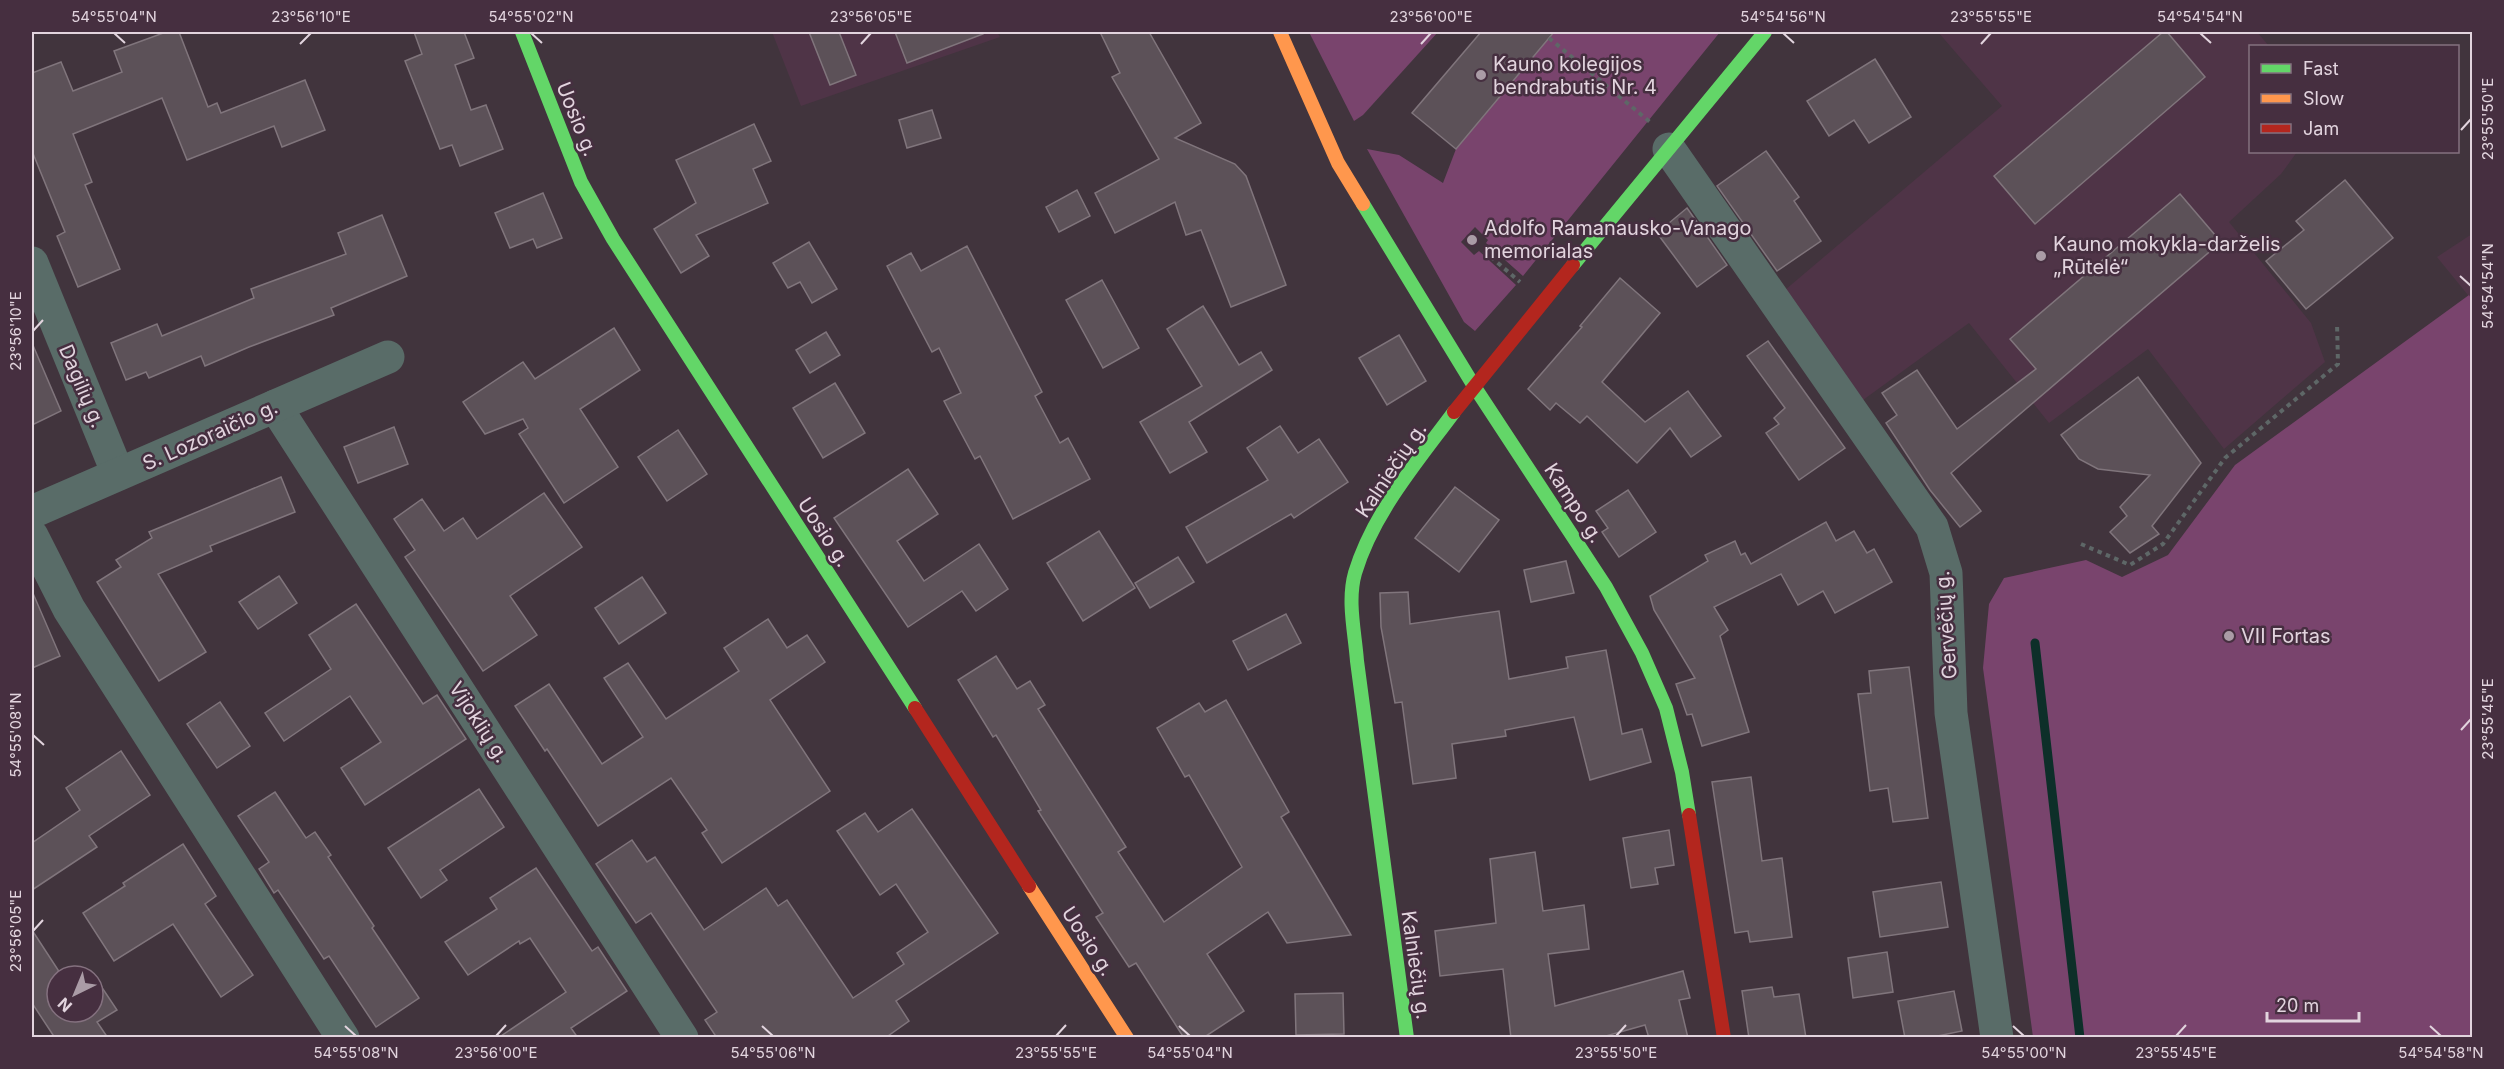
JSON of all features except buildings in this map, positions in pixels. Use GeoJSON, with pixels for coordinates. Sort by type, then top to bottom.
{"type":"FeatureCollection","features":[{"type":"Feature","properties":{"kind":"street","name":"Uosio g."},"geometry":{"type":"LineString","coordinates":[[522,32],[581,182],[613,239],[1127,1038]]}},
{"type":"Feature","properties":{"kind":"street","name":"Kampo g."},"geometry":{"type":"LineString","coordinates":[[1280,32],[1338,163],[1474,386],[1606,587],[1642,653],[1666,708],[1682,772],[1724,1038]]}},
{"type":"Feature","properties":{"kind":"street","name":"Kalniečių g."},"geometry":{"type":"LineString","coordinates":[[1407,1038],[1356,661],[1353,599],[1355,574],[1376,525],[1398,488],[1474,386],[1765,32]]}},
{"type":"Feature","properties":{"kind":"street","name":"Gervėčių g."},"geometry":{"type":"LineString","coordinates":[[1672,146],[1932,527],[1946,573],[1951,712],[1997,1038]]}},
{"type":"Feature","properties":{"kind":"street","name":"Dagilių g."},"geometry":{"type":"LineString","coordinates":[[32,263],[118,474]]}},
{"type":"Feature","properties":{"kind":"street","name":"S. Lozoraičio g."},"geometry":{"type":"LineString","coordinates":[[32,512],[388,357]]}},
{"type":"Feature","properties":{"kind":"street","name":"Vijoklių g."},"geometry":{"type":"LineString","coordinates":[[275,406],[682,1038]]}},
{"type":"Feature","properties":{"kind":"street"},"geometry":{"type":"LineString","coordinates":[[32,536],[69,609],[343,1038]]}},
{"type":"Feature","properties":{"kind":"path"},"geometry":{"type":"LineString","coordinates":[[1549,38],[1672,146]]}},
{"type":"Feature","properties":{"kind":"path"},"geometry":{"type":"LineString","coordinates":[[1484,251],[1543,303]]}},
{"type":"Feature","properties":{"kind":"path"},"geometry":{"type":"LineString","coordinates":[[2081,544],[2130,565],[2163,544],[2225,458],[2338,364],[2337,323]]}},
{"type":"Feature","properties":{"kind":"shaded area"},"geometry":{"type":"Polygon","coordinates":[[[772,32],[997,32],[1000,37],[801,106],[772,32]]]}},
{"type":"Feature","properties":{"kind":"shaded area"},"geometry":{"type":"Polygon","coordinates":[[[1309,32],[1438,32],[1363,115],[1354,121],[1309,32]]]}},
{"type":"Feature","properties":{"kind":"shaded area"},"geometry":{"type":"Polygon","coordinates":[[[1554,32],[1720,32],[1523,276],[1486,243],[1488,240],[1475,227],[1461,242],[1474,255],[1479,251],[1516,285],[1475,331],[1464,322],[1367,149],[1399,155],[1443,183],[1456,149],[1554,32]]]}},
{"type":"Feature","properties":{"kind":"shaded area","name":"Kauno mokykla-darželis „Rūtelė“"},"geometry":{"type":"Polygon","coordinates":[[[1938,32],[2257,32],[2268,45],[2249,45],[2249,153],[2296,153],[2281,174],[2229,222],[2311,323],[2325,362],[2224,449],[2148,349],[2049,423],[1969,323],[1863,400],[1785,290],[2002,106],[1938,32]]]}},
{"type":"Feature","properties":{"kind":"shaded area"},"geometry":{"type":"Polygon","coordinates":[[[2472,234],[2472,300],[2437,257],[2472,234]]]}},
{"type":"Feature","properties":{"kind":"shaded area","name":"VII Fortas"},"geometry":{"type":"Polygon","coordinates":[[[2469,295],[2472,300],[2472,1037],[2033,1037],[1983,668],[1989,604],[2004,578],[2086,560],[2122,577],[2168,555],[2235,465],[2469,295]]]}},
{"type":"Feature","properties":{"kind":"waterway"},"geometry":{"type":"LineString","coordinates":[[2035,643],[2080,1038]]}},
{"type":"Feature","properties":{"kind":"traffic: fast"},"geometry":{"type":"LineString","coordinates":[[522,32],[581,182],[613,239],[915,708]]}},
{"type":"Feature","properties":{"kind":"traffic: fast"},"geometry":{"type":"LineString","coordinates":[[1573,265],[1765,32]]}},
{"type":"Feature","properties":{"kind":"traffic: fast"},"geometry":{"type":"LineString","coordinates":[[1363,204],[1474,386],[1606,587],[1642,653],[1666,708],[1682,772],[1689,815]]}},
{"type":"Feature","properties":{"kind":"traffic: fast"},"geometry":{"type":"LineString","coordinates":[[1407,1038],[1357,661],[1352,595],[1355,573],[1363,551],[1384,509],[1454,412]]}},
{"type":"Feature","properties":{"kind":"traffic: slow"},"geometry":{"type":"LineString","coordinates":[[1280,32],[1338,163],[1363,204]]}},
{"type":"Feature","properties":{"kind":"traffic: slow"},"geometry":{"type":"LineString","coordinates":[[1029,886],[1127,1038]]}},
{"type":"Feature","properties":{"kind":"traffic: jam"},"geometry":{"type":"LineString","coordinates":[[1454,412],[1573,265]]}},
{"type":"Feature","properties":{"kind":"traffic: jam"},"geometry":{"type":"LineString","coordinates":[[915,708],[1029,886]]}},
{"type":"Feature","properties":{"kind":"traffic: jam"},"geometry":{"type":"LineString","coordinates":[[1689,815],[1724,1038]]}},
{"type":"Feature","properties":{"kind":"place","name":"Kauno kolegijos bendrabutis Nr. 4"},"geometry":{"type":"Point","coordinates":[1481,75]}},
{"type":"Feature","properties":{"kind":"place","name":"Adolfo Ramanausko-Vanago memorialas"},"geometry":{"type":"Point","coordinates":[1472,240]}},
{"type":"Feature","properties":{"kind":"place","name":"Kauno mokykla-darželis „Rūtelė“"},"geometry":{"type":"Point","coordinates":[2041,256]}},
{"type":"Feature","properties":{"kind":"place","name":"VII Fortas"},"geometry":{"type":"Point","coordinates":[2229,636]}}]}
